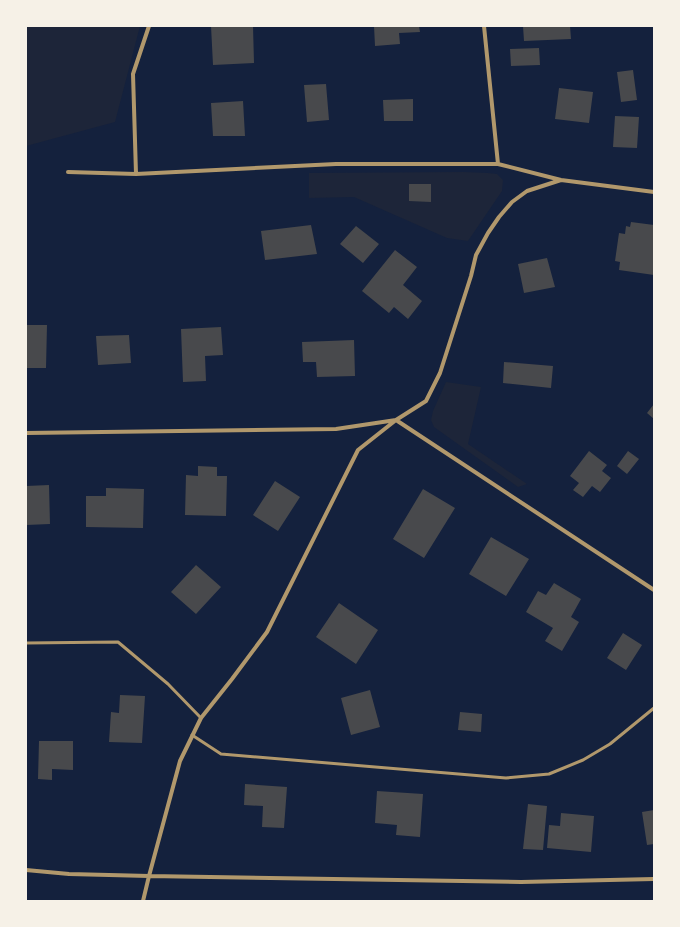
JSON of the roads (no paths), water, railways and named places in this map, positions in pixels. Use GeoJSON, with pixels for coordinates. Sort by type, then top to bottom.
{"type":"FeatureCollection","features":[{"type":"Feature","properties":{"kind":"street"},"geometry":{"type":"LineString","coordinates":[[136,174],[133,74],[149,26]]}},
{"type":"Feature","properties":{"kind":"street"},"geometry":{"type":"LineString","coordinates":[[484,26],[498,164]]}},
{"type":"Feature","properties":{"kind":"street"},"geometry":{"type":"LineString","coordinates":[[68,172],[136,174],[336,164],[498,164],[561,180],[654,192]]}},
{"type":"Feature","properties":{"kind":"street"},"geometry":{"type":"LineString","coordinates":[[143,901],[180,761],[201,718],[232,680],[267,632],[358,450],[396,420],[426,401],[440,373],[471,276],[476,255],[488,232],[512,202],[527,192],[561,180]]}},
{"type":"Feature","properties":{"kind":"street"},"geometry":{"type":"LineString","coordinates":[[26,433],[336,428],[396,420],[654,590]]}},
{"type":"Feature","properties":{"kind":"street"},"geometry":{"type":"LineString","coordinates":[[26,870],[69,874],[149,876],[521,882],[654,879]]}},
{"type":"Feature","properties":{"kind":"lane"},"geometry":{"type":"LineString","coordinates":[[26,643],[118,642],[168,684],[201,718]]}},
{"type":"Feature","properties":{"kind":"lane"},"geometry":{"type":"LineString","coordinates":[[192,735],[221,754],[506,778],[549,774],[583,760],[610,744],[654,708]]}}]}
